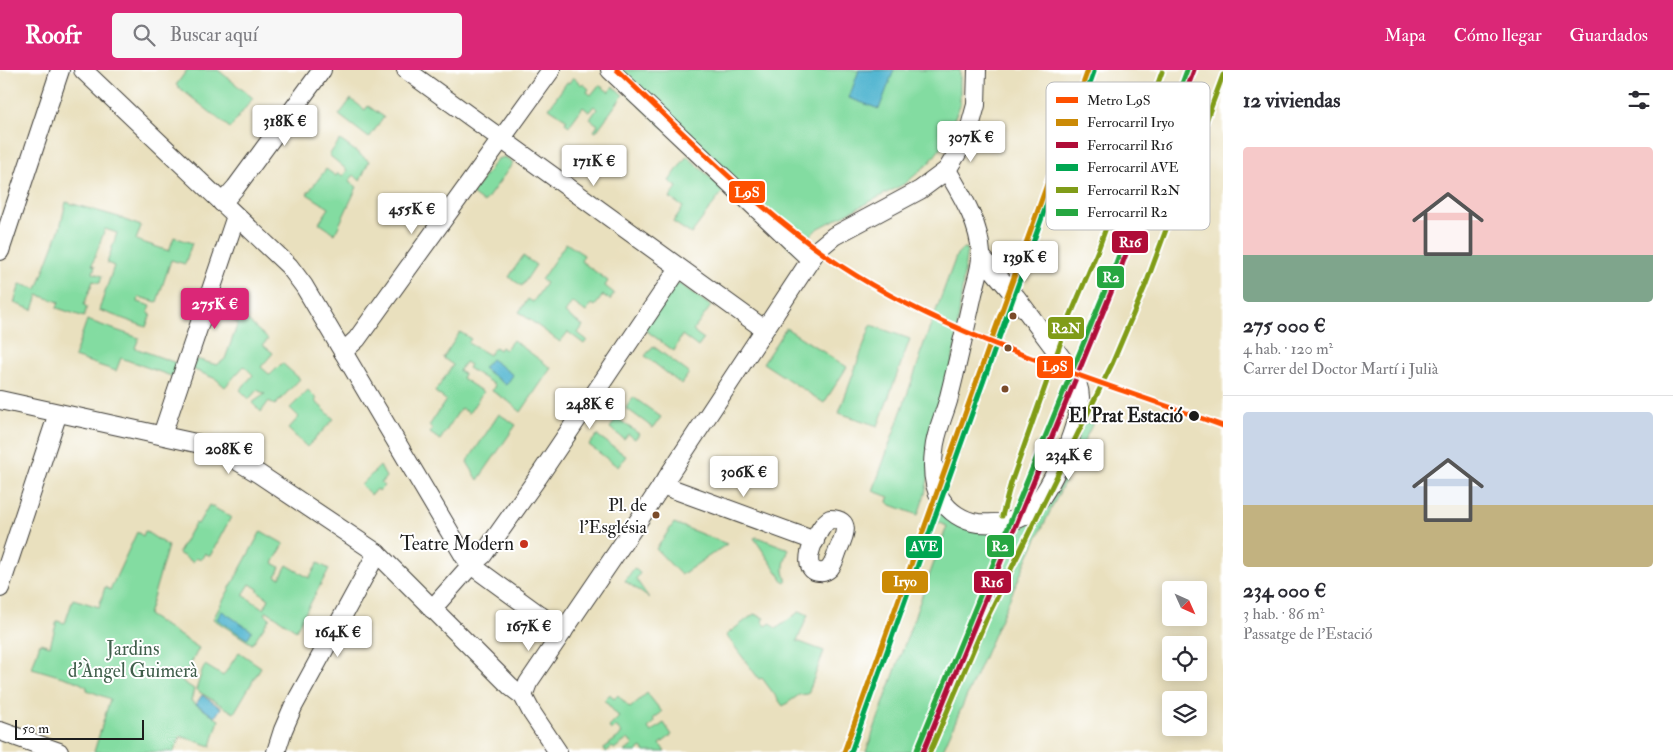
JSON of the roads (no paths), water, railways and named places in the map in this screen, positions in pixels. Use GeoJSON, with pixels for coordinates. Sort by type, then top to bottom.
{"type":"FeatureCollection","features":[{"type":"Feature","properties":{"kind":"street"},"geometry":{"type":"LineString","coordinates":[[0,252],[60,70]]}},
{"type":"Feature","properties":{"kind":"street"},"geometry":{"type":"LineString","coordinates":[[83,70],[297,275],[471,565],[566,628]]}},
{"type":"Feature","properties":{"kind":"street"},"geometry":{"type":"LineString","coordinates":[[222,203],[236,188],[322,70]]}},
{"type":"Feature","properties":{"kind":"street"},"geometry":{"type":"LineString","coordinates":[[406,70],[764,329]]}},
{"type":"Feature","properties":{"kind":"street"},"geometry":{"type":"LineString","coordinates":[[344,352],[357,339],[551,70]]}},
{"type":"Feature","properties":{"kind":"street"},"geometry":{"type":"LineString","coordinates":[[610,70],[810,259]]}},
{"type":"Feature","properties":{"kind":"street"},"geometry":{"type":"LineString","coordinates":[[523,696],[528,683],[662,485],[810,259],[824,242],[920,190],[947,170],[965,140],[971,123],[976,105],[977,70]]}},
{"type":"Feature","properties":{"kind":"street"},"geometry":{"type":"LineString","coordinates":[[947,170],[974,221],[981,256],[947,403],[935,440],[933,453],[934,481],[938,493],[951,512],[974,522],[987,524],[1010,522],[1026,515],[1048,490],[1074,424],[1080,396],[1077,382],[1072,372],[1016,297],[981,256]]}},
{"type":"Feature","properties":{"kind":"street"},"geometry":{"type":"LineString","coordinates":[[162,435],[236,216]]}},
{"type":"Feature","properties":{"kind":"street"},"geometry":{"type":"LineString","coordinates":[[432,609],[471,565],[483,555],[539,476],[678,268]]}},
{"type":"Feature","properties":{"kind":"street"},"geometry":{"type":"LineString","coordinates":[[0,400],[214,447],[259,474],[377,553],[432,609],[523,696],[558,752]]}},
{"type":"Feature","properties":{"kind":"street"},"geometry":{"type":"LineString","coordinates":[[0,588],[58,413]]}},
{"type":"Feature","properties":{"kind":"street"},"geometry":{"type":"LineString","coordinates":[[662,485],[815,540]]}},
{"type":"Feature","properties":{"kind":"street"},"geometry":{"type":"LineString","coordinates":[[276,752],[282,730],[293,707],[377,553]]}},
{"type":"Feature","properties":{"kind":"street"},"geometry":{"type":"LineString","coordinates":[[0,732],[59,752]]}},
{"type":"Feature","properties":{"kind":"water"},"geometry":{"type":"Polygon","coordinates":[[[859,70],[894,70],[879,109],[849,98],[859,70]]]}},
{"type":"Feature","properties":{"kind":"water"},"geometry":{"type":"Polygon","coordinates":[[[491,359],[513,375],[506,385],[483,368],[491,359]]]}},
{"type":"Feature","properties":{"kind":"water"},"geometry":{"type":"Polygon","coordinates":[[[222,611],[252,631],[247,639],[217,619],[222,611]]]}},
{"type":"Feature","properties":{"kind":"water"},"geometry":{"type":"Polygon","coordinates":[[[202,695],[221,708],[215,717],[196,704],[202,695]]]}},
{"type":"Feature","properties":{"kind":"metro line","name":"L9S"},"geometry":{"type":"LineString","coordinates":[[617,70],[725,173],[781,222],[841,266],[885,292],[931,316],[979,337],[1076,374],[1223,426]]}},
{"type":"Feature","properties":{"kind":"rail line","name":"Iryo"},"geometry":{"type":"LineString","coordinates":[[1084,82],[1088,70]]}},
{"type":"Feature","properties":{"kind":"rail line","name":"R2"},"geometry":{"type":"LineString","coordinates":[[1183,82],[1187,70]]}},
{"type":"Feature","properties":{"kind":"rail line","name":"R16"},"geometry":{"type":"LineString","coordinates":[[1190,82],[1194,70]]}},
{"type":"Feature","properties":{"kind":"rail line","name":"AVE"},"geometry":{"type":"LineString","coordinates":[[1090,82],[1094,72]]}},
{"type":"Feature","properties":{"kind":"rail line","name":"R2N"},"geometry":{"type":"LineString","coordinates":[[1158,82],[1162,72]]}},
{"type":"Feature","properties":{"kind":"rail line","name":"R2N"},"geometry":{"type":"LineString","coordinates":[[1210,110],[1223,75]]}},
{"type":"Feature","properties":{"kind":"rail line","name":"Iryo"},"geometry":{"type":"LineString","coordinates":[[844,752],[1046,187]]}},
{"type":"Feature","properties":{"kind":"rail line","name":"AVE"},"geometry":{"type":"LineString","coordinates":[[851,752],[1046,206]]}},
{"type":"Feature","properties":{"kind":"rail line","name":"R2N"},"geometry":{"type":"LineString","coordinates":[[1002,516],[1011,483],[1069,319],[1105,230]]}},
{"type":"Feature","properties":{"kind":"rail line","name":"R2"},"geometry":{"type":"LineString","coordinates":[[917,750],[1128,230]]}},
{"type":"Feature","properties":{"kind":"rail line","name":"R16"},"geometry":{"type":"LineString","coordinates":[[923,752],[1135,230]]}},
{"type":"Feature","properties":{"kind":"rail line","name":"R2N"},"geometry":{"type":"LineString","coordinates":[[930,752],[986,620],[1112,364],[1146,284],[1166,230]]}},
{"type":"Feature","properties":{"kind":"place","name":"El Prat Estació"},"geometry":{"type":"Point","coordinates":[1194,416]}},
{"type":"Feature","properties":{"kind":"place","name":"Pl. de l'Església"},"geometry":{"type":"Point","coordinates":[656,515]}},
{"type":"Feature","properties":{"kind":"place","name":"Teatre Modern"},"geometry":{"type":"Point","coordinates":[524,544]}},
{"type":"Feature","properties":{"kind":"park label","name":"Jardins d'Àngel Guimerà"},"geometry":{"type":"Point","coordinates":[133,660]}}]}
